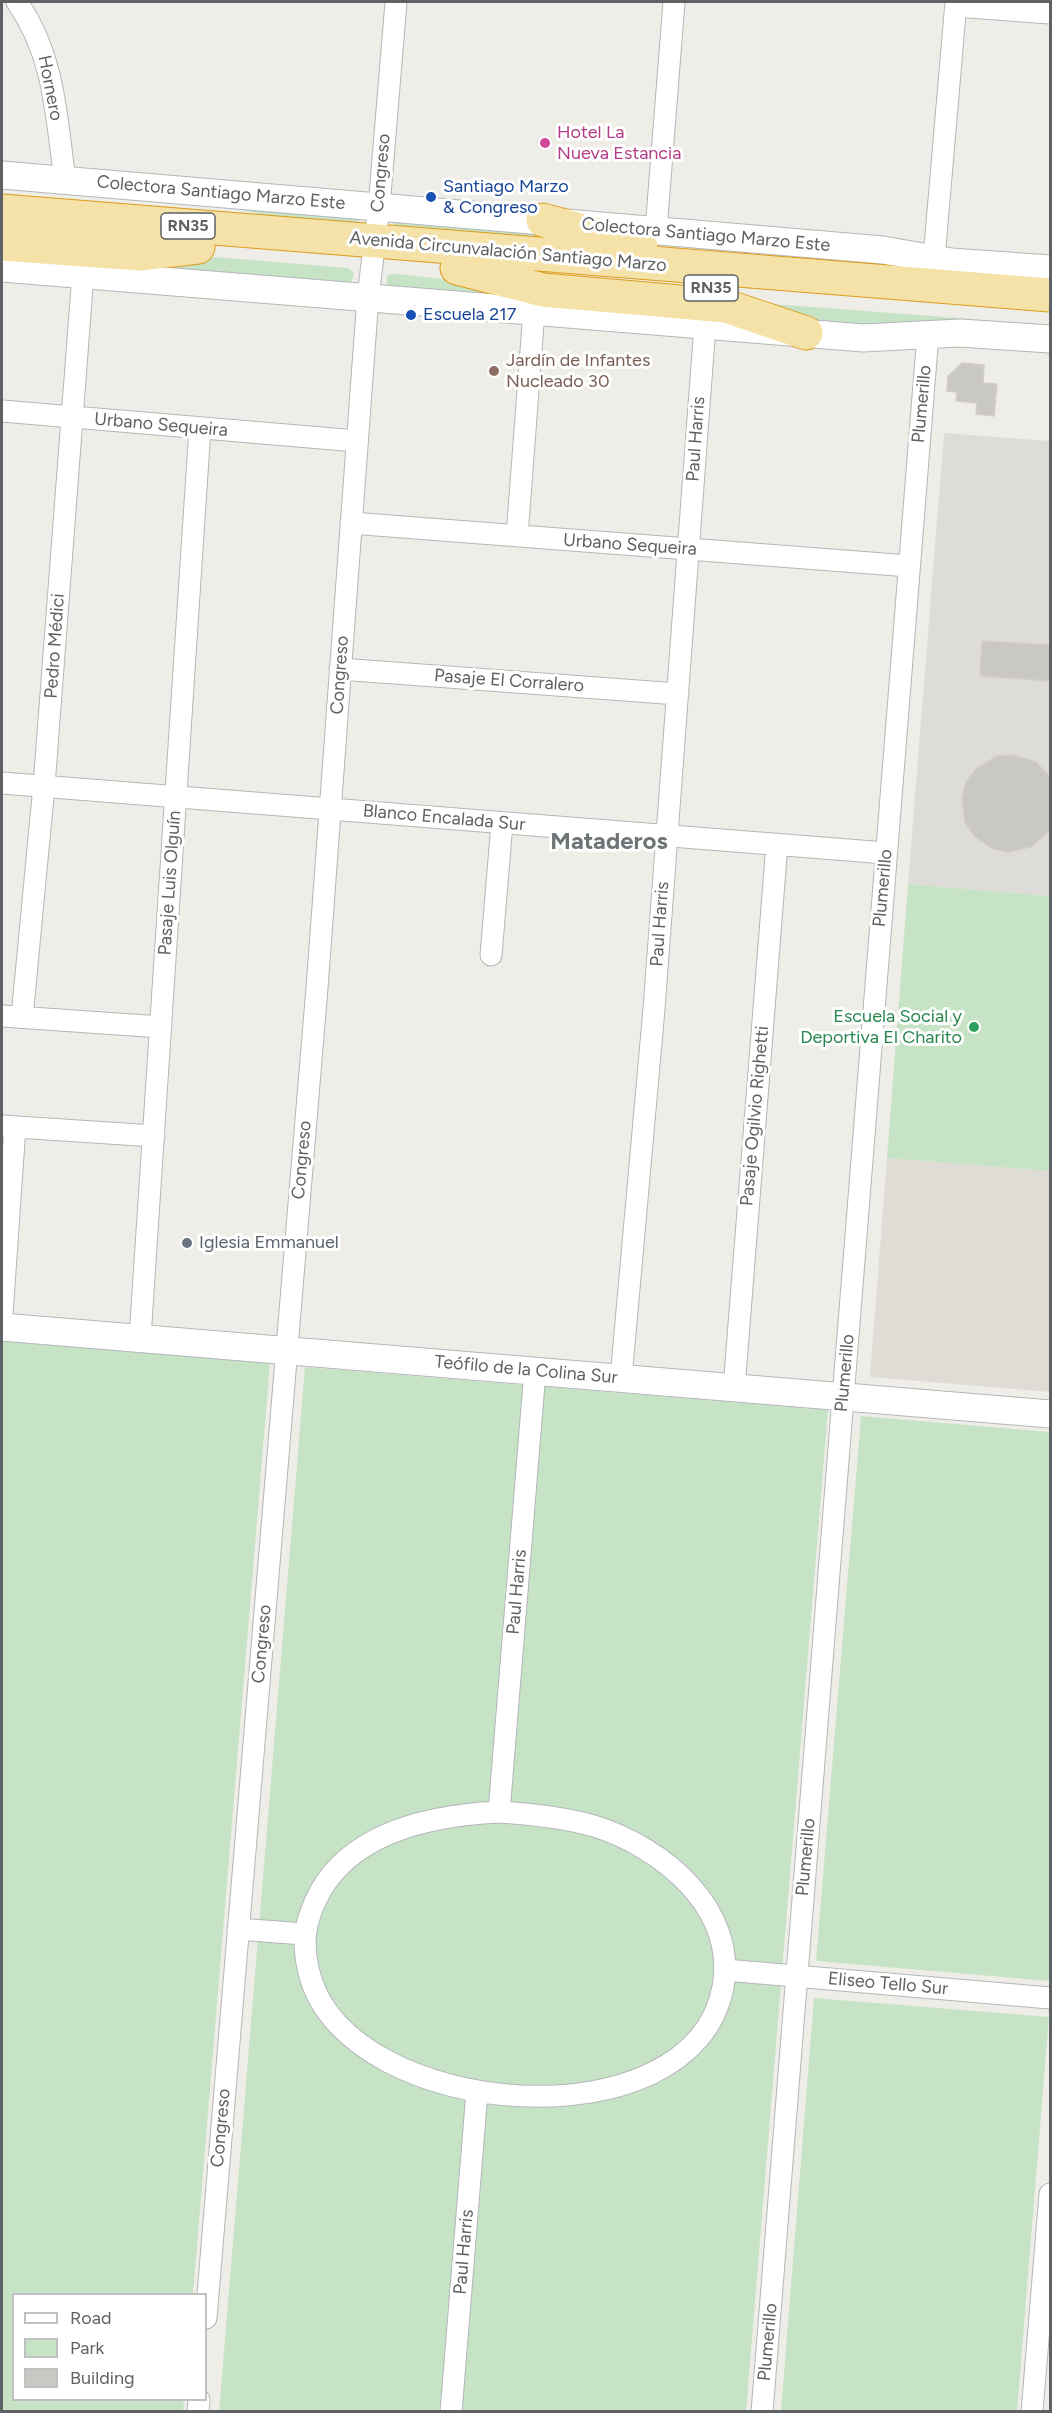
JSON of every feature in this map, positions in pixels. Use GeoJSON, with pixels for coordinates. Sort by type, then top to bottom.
{"type":"FeatureCollection","features":[{"type":"Feature","properties":{"kind":"highway"},"geometry":{"type":"LineString","coordinates":[[2,190],[213,211],[306,235]]}},
{"type":"Feature","properties":{"kind":"highway","name":"Avenida Circunvalación Santiago Marzo"},"geometry":{"type":"LineString","coordinates":[[2,211],[306,235],[457,268],[1050,316]]}},
{"type":"Feature","properties":{"kind":"highway"},"geometry":{"type":"LineString","coordinates":[[543,220],[645,248],[932,272]]}},
{"type":"Feature","properties":{"kind":"highway","name":"Avenida Circunvalación Santiago Marzo"},"geometry":{"type":"LineString","coordinates":[[2,231],[198,247],[373,251],[932,272],[1050,295]]}},
{"type":"Feature","properties":{"kind":"highway"},"geometry":{"type":"LineString","coordinates":[[2,244],[140,254],[198,247]]}},
{"type":"Feature","properties":{"kind":"highway"},"geometry":{"type":"LineString","coordinates":[[457,268],[543,290],[726,306],[806,333]]}},
{"type":"Feature","properties":{"kind":"street","name":"Hornero"},"geometry":{"type":"LineString","coordinates":[[17,2],[36,32],[48,68],[65,180]]}},
{"type":"Feature","properties":{"kind":"street","name":"Congreso"},"geometry":{"type":"LineString","coordinates":[[207,2306],[330,809],[368,297],[379,207],[396,2]]}},
{"type":"Feature","properties":{"kind":"street"},"geometry":{"type":"LineString","coordinates":[[656,230],[674,2]]}},
{"type":"Feature","properties":{"kind":"street"},"geometry":{"type":"LineString","coordinates":[[932,272],[956,4],[1050,13]]}},
{"type":"Feature","properties":{"kind":"street","name":"Colectora Santiago Marzo Este"},"geometry":{"type":"LineString","coordinates":[[2,174],[895,251],[932,272],[951,262],[1050,269]]}},
{"type":"Feature","properties":{"kind":"street"},"geometry":{"type":"LineString","coordinates":[[2,268],[874,338],[975,333],[1050,339]]}},
{"type":"Feature","properties":{"kind":"street","name":"Pedro Médici"},"geometry":{"type":"LineString","coordinates":[[12,1016],[44,786],[83,274]]}},
{"type":"Feature","properties":{"kind":"street"},"geometry":{"type":"LineString","coordinates":[[517,536],[534,311]]}},
{"type":"Feature","properties":{"kind":"street","name":"Paul Harris"},"geometry":{"type":"LineString","coordinates":[[621,1378],[654,1009],[705,325]]}},
{"type":"Feature","properties":{"kind":"street","name":"Plumerillo"},"geometry":{"type":"LineString","coordinates":[[762,2412],[928,334]]}},
{"type":"Feature","properties":{"kind":"street","name":"Urbano Sequeira"},"geometry":{"type":"LineString","coordinates":[[2,411],[357,441]]}},
{"type":"Feature","properties":{"kind":"street","name":"Pasaje Luis Olguín"},"geometry":{"type":"LineString","coordinates":[[140,1338],[200,428]]}},
{"type":"Feature","properties":{"kind":"street","name":"Urbano Sequeira"},"geometry":{"type":"LineString","coordinates":[[351,523],[909,566]]}},
{"type":"Feature","properties":{"kind":"street","name":"Pasaje El Corralero"},"geometry":{"type":"LineString","coordinates":[[340,669],[678,694]]}},
{"type":"Feature","properties":{"kind":"street","name":"Blanco Encalada Sur"},"geometry":{"type":"LineString","coordinates":[[2,783],[886,853]]}},
{"type":"Feature","properties":{"kind":"street"},"geometry":{"type":"LineString","coordinates":[[491,956],[502,822]]}},
{"type":"Feature","properties":{"kind":"street","name":"Pasaje Ogilvio Righetti"},"geometry":{"type":"LineString","coordinates":[[734,1388],[777,844]]}},
{"type":"Feature","properties":{"kind":"street"},"geometry":{"type":"LineString","coordinates":[[12,1016],[161,1028]]}},
{"type":"Feature","properties":{"kind":"street"},"geometry":{"type":"LineString","coordinates":[[2,1314],[8,1127],[154,1136]]}},
{"type":"Feature","properties":{"kind":"street","name":"Teófilo de la Colina Sur"},"geometry":{"type":"LineString","coordinates":[[2,1327],[1050,1414]]}},
{"type":"Feature","properties":{"kind":"street","name":"Paul Harris"},"geometry":{"type":"LineString","coordinates":[[499,1812],[535,1371]]}},
{"type":"Feature","properties":{"kind":"street"},"geometry":{"type":"LineString","coordinates":[[499,1812],[552,1816],[597,1827],[637,1845],[657,1857],[693,1888],[706,1906],[716,1925],[723,1947],[725,1970],[722,1991],[703,2031],[670,2064],[648,2076],[606,2089],[565,2095],[532,2096],[477,2092],[432,2080],[396,2066],[370,2052],[347,2034],[328,2012],[313,1987],[306,1961],[304,1934],[312,1906],[326,1883],[344,1862],[367,1845],[393,1832],[418,1823],[446,1817],[499,1812]]}},
{"type":"Feature","properties":{"kind":"street"},"geometry":{"type":"LineString","coordinates":[[238,1929],[304,1934]]}},
{"type":"Feature","properties":{"kind":"street","name":"Eliseo Tello Sur"},"geometry":{"type":"LineString","coordinates":[[725,1970],[1050,1998]]}},
{"type":"Feature","properties":{"kind":"street","name":"Paul Harris"},"geometry":{"type":"LineString","coordinates":[[451,2412],[477,2092]]}},
{"type":"Feature","properties":{"kind":"street"},"geometry":{"type":"LineString","coordinates":[[1032,2412],[1050,2194]]}},
{"type":"Feature","properties":{"kind":"shaded area"},"geometry":{"type":"Polygon","coordinates":[[[944,433],[1050,441],[1050,896],[908,884],[944,433]]]}},
{"type":"Feature","properties":{"kind":"shaded area"},"geometry":{"type":"Polygon","coordinates":[[[887,1158],[1050,1171],[1050,1392],[870,1377],[887,1158]]]}},
{"type":"Feature","properties":{"kind":"green space"},"geometry":{"type":"Polygon","coordinates":[[[222,206],[356,215],[360,224],[308,224],[222,206]]]}},
{"type":"Feature","properties":{"kind":"green space"},"geometry":{"type":"Polygon","coordinates":[[[394,220],[552,230],[613,246],[393,227],[394,220]]]}},
{"type":"Feature","properties":{"kind":"green space"},"geometry":{"type":"Polygon","coordinates":[[[2,256],[214,257],[348,268],[354,273],[351,283],[2,256]]]}},
{"type":"Feature","properties":{"kind":"green space"},"geometry":{"type":"Polygon","coordinates":[[[399,274],[442,279],[521,294],[733,313],[387,286],[387,276],[399,274]]]}},
{"type":"Feature","properties":{"kind":"green space"},"geometry":{"type":"Polygon","coordinates":[[[746,302],[1050,325],[1050,330],[829,326],[746,302]]]}},
{"type":"Feature","properties":{"kind":"green space","name":"Escuela Social y Deportiva El Charito"},"geometry":{"type":"Polygon","coordinates":[[[908,884],[1050,896],[1050,1171],[887,1158],[908,884]]]}},
{"type":"Feature","properties":{"kind":"green space"},"geometry":{"type":"Polygon","coordinates":[[[2,1340],[270,1363],[193,2293],[12,2293],[12,2401],[184,2401],[183,2411],[2,2411],[2,1340]]]}},
{"type":"Feature","properties":{"kind":"green space"},"geometry":{"type":"Polygon","coordinates":[[[305,1367],[828,1410],[746,2411],[219,2412],[305,1367]]]}},
{"type":"Feature","properties":{"kind":"green space"},"geometry":{"type":"Polygon","coordinates":[[[861,1416],[1050,1432],[1050,1981],[816,1961],[861,1416]]]}},
{"type":"Feature","properties":{"kind":"green space"},"geometry":{"type":"Polygon","coordinates":[[[814,1998],[1049,2017],[1017,2411],[781,2411],[814,1998]]]}},
{"type":"Feature","properties":{"kind":"building"},"geometry":{"type":"Polygon","coordinates":[[[962,363],[984,365],[983,383],[997,384],[994,416],[976,414],[977,403],[956,401],[957,392],[947,391],[948,376],[962,363]]]}},
{"type":"Feature","properties":{"kind":"building"},"geometry":{"type":"Polygon","coordinates":[[[982,641],[1050,645],[1050,681],[980,676],[982,641]]]}},
{"type":"Feature","properties":{"kind":"building"},"geometry":{"type":"Polygon","coordinates":[[[1013,755],[1036,762],[1050,777],[1050,830],[1031,847],[1008,852],[993,849],[974,836],[965,822],[962,798],[966,782],[976,769],[997,756],[1013,755]]]}},
{"type":"Feature","properties":{"kind":"place","name":"Hotel La Nueva Estancia"},"geometry":{"type":"Point","coordinates":[545,143]}},
{"type":"Feature","properties":{"kind":"place","name":"Santiago Marzo & Congreso"},"geometry":{"type":"Point","coordinates":[431,197]}},
{"type":"Feature","properties":{"kind":"place","name":"Escuela 217"},"geometry":{"type":"Point","coordinates":[411,315]}},
{"type":"Feature","properties":{"kind":"place","name":"Jardín de Infantes Nucleado 30"},"geometry":{"type":"Point","coordinates":[494,371]}},
{"type":"Feature","properties":{"kind":"place","name":"Escuela Social y Deportiva El Charito"},"geometry":{"type":"Point","coordinates":[974,1027]}},
{"type":"Feature","properties":{"kind":"place","name":"Iglesia Emmanuel"},"geometry":{"type":"Point","coordinates":[187,1243]}},
{"type":"Feature","properties":{"kind":"district","name":"Mataderos"},"geometry":{"type":"Point","coordinates":[609,842]}}]}
